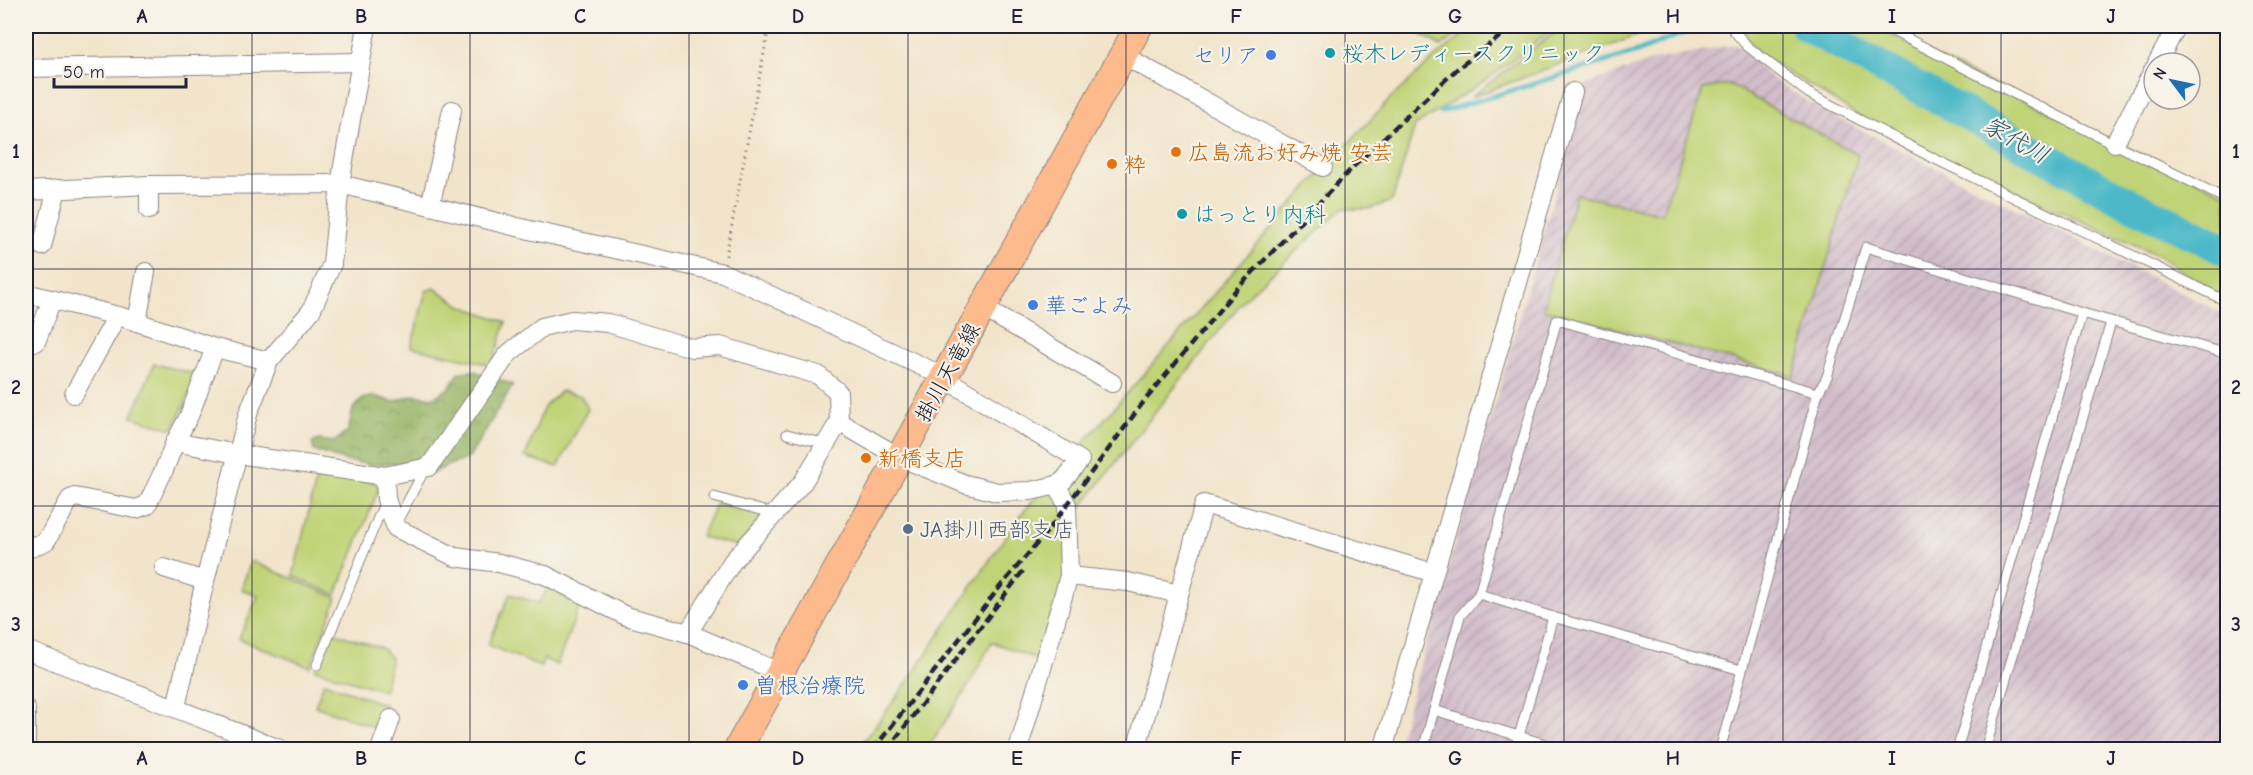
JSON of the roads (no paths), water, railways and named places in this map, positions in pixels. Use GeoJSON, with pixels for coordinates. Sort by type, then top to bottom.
{"type":"FeatureCollection","features":[{"type":"Feature","properties":{"kind":"main road","name":"掛川天竜線"},"geometry":{"type":"LineString","coordinates":[[737,750],[1139,26]]}},
{"type":"Feature","properties":{"kind":"street"},"geometry":{"type":"LineString","coordinates":[[176,707],[205,581],[248,414],[269,361],[311,311],[332,264],[340,184],[367,26]]}},
{"type":"Feature","properties":{"kind":"street"},"geometry":{"type":"LineString","coordinates":[[2163,51],[2177,26]]}},
{"type":"Feature","properties":{"kind":"street"},"geometry":{"type":"LineString","coordinates":[[1123,55],[1323,167]]}},
{"type":"Feature","properties":{"kind":"street"},"geometry":{"type":"LineString","coordinates":[[26,68],[360,62]]}},
{"type":"Feature","properties":{"kind":"street"},"geometry":{"type":"LineString","coordinates":[[1383,750],[1572,92]]}},
{"type":"Feature","properties":{"kind":"street"},"geometry":{"type":"LineString","coordinates":[[2115,143],[2142,92]]}},
{"type":"Feature","properties":{"kind":"street"},"geometry":{"type":"LineString","coordinates":[[430,206],[452,110]]}},
{"type":"Feature","properties":{"kind":"street"},"geometry":{"type":"LineString","coordinates":[[26,191],[149,186],[340,184],[723,273],[943,378],[1080,460],[1057,485],[1031,491],[997,492],[965,484],[899,457],[839,423]]}},
{"type":"Feature","properties":{"kind":"street"},"geometry":{"type":"LineString","coordinates":[[149,186],[149,210]]}},
{"type":"Feature","properties":{"kind":"street"},"geometry":{"type":"LineString","coordinates":[[42,246],[57,189]]}},
{"type":"Feature","properties":{"kind":"street"},"geometry":{"type":"LineString","coordinates":[[137,322],[146,272]]}},
{"type":"Feature","properties":{"kind":"street"},"geometry":{"type":"LineString","coordinates":[[26,293],[117,316],[215,348],[269,361]]}},
{"type":"Feature","properties":{"kind":"street"},"geometry":{"type":"LineString","coordinates":[[36,342],[52,299]]}},
{"type":"Feature","properties":{"kind":"street"},"geometry":{"type":"LineString","coordinates":[[982,308],[1112,383]]}},
{"type":"Feature","properties":{"kind":"street"},"geometry":{"type":"LineString","coordinates":[[74,394],[117,316]]}},
{"type":"Feature","properties":{"kind":"street"},"geometry":{"type":"LineString","coordinates":[[175,442],[237,454],[385,476],[429,467],[508,354],[542,327],[572,320],[608,323],[692,348],[720,345],[818,375],[838,392],[839,423],[803,482],[732,562],[688,633]]}},
{"type":"Feature","properties":{"kind":"street"},"geometry":{"type":"LineString","coordinates":[[26,544],[33,547],[46,541],[70,499],[75,496],[136,509],[147,505],[189,416],[215,348]]}},
{"type":"Feature","properties":{"kind":"street"},"geometry":{"type":"LineString","coordinates":[[385,476],[386,499],[396,528],[455,556],[499,563],[545,575],[626,615],[688,633],[779,672]]}},
{"type":"Feature","properties":{"kind":"street"},"geometry":{"type":"LineString","coordinates":[[1018,750],[1069,576],[1067,505],[1057,485]]}},
{"type":"Feature","properties":{"kind":"street"},"geometry":{"type":"LineString","coordinates":[[1136,750],[1204,504],[1434,573]]}},
{"type":"Feature","properties":{"kind":"street"},"geometry":{"type":"LineString","coordinates":[[164,568],[205,581]]}},
{"type":"Feature","properties":{"kind":"street"},"geometry":{"type":"LineString","coordinates":[[1069,576],[1128,582],[1179,594]]}},
{"type":"Feature","properties":{"kind":"street"},"geometry":{"type":"LineString","coordinates":[[26,650],[282,750]]}},
{"type":"Feature","properties":{"kind":"street"},"geometry":{"type":"LineString","coordinates":[[26,709],[26,750]]}},
{"type":"Feature","properties":{"kind":"street"},"geometry":{"type":"LineString","coordinates":[[380,750],[391,719]]}},
{"type":"Feature","properties":{"kind":"lane"},"geometry":{"type":"LineString","coordinates":[[1730,26],[1747,46],[1808,93],[1933,158],[2228,302]]}},
{"type":"Feature","properties":{"kind":"lane"},"geometry":{"type":"LineString","coordinates":[[1883,26],[2228,200]]}},
{"type":"Feature","properties":{"kind":"lane"},"geometry":{"type":"LineString","coordinates":[[1720,750],[1818,393],[1827,377],[1866,247],[2082,314],[2228,354]]}},
{"type":"Feature","properties":{"kind":"lane"},"geometry":{"type":"LineString","coordinates":[[1957,750],[2082,314]]}},
{"type":"Feature","properties":{"kind":"lane"},"geometry":{"type":"LineString","coordinates":[[1423,750],[1460,616],[1479,594],[1557,320],[1818,393]]}},
{"type":"Feature","properties":{"kind":"lane"},"geometry":{"type":"LineString","coordinates":[[1985,750],[2111,322]]}},
{"type":"Feature","properties":{"kind":"lane"},"geometry":{"type":"LineString","coordinates":[[787,434],[826,444]]}},
{"type":"Feature","properties":{"kind":"lane"},"geometry":{"type":"LineString","coordinates":[[395,525],[426,467]]}},
{"type":"Feature","properties":{"kind":"lane"},"geometry":{"type":"LineString","coordinates":[[714,497],[774,514]]}},
{"type":"Feature","properties":{"kind":"lane"},"geometry":{"type":"LineString","coordinates":[[317,665],[386,499]]}},
{"type":"Feature","properties":{"kind":"lane"},"geometry":{"type":"LineString","coordinates":[[1479,594],[1741,670]]}},
{"type":"Feature","properties":{"kind":"lane"},"geometry":{"type":"LineString","coordinates":[[1515,750],[1553,617]]}},
{"type":"Feature","properties":{"kind":"lane"},"geometry":{"type":"LineString","coordinates":[[1434,710],[1564,750]]}},
{"type":"Feature","properties":{"kind":"lane"},"geometry":{"type":"LineString","coordinates":[[2226,750],[2228,745]]}},
{"type":"Feature","properties":{"kind":"waterway"},"geometry":{"type":"LineString","coordinates":[[1441,112],[1637,52],[1700,26]]}},
{"type":"Feature","properties":{"kind":"waterway","name":"家代川"},"geometry":{"type":"LineString","coordinates":[[1806,26],[2131,204],[2228,251]]}},
{"type":"Feature","properties":{"kind":"railway"},"geometry":{"type":"LineString","coordinates":[[873,750],[999,588],[1050,528],[1142,404],[1235,291],[1355,165],[1457,69],[1514,26]]}},
{"type":"Feature","properties":{"kind":"railway"},"geometry":{"type":"LineString","coordinates":[[887,750],[1023,571]]}},
{"type":"Feature","properties":{"kind":"place","name":"桜木レディースクリニック"},"geometry":{"type":"Point","coordinates":[1330,53]}},
{"type":"Feature","properties":{"kind":"place","name":"セリア"},"geometry":{"type":"Point","coordinates":[1271,55]}},
{"type":"Feature","properties":{"kind":"place","name":"広島流お好み焼 安芸"},"geometry":{"type":"Point","coordinates":[1176,152]}},
{"type":"Feature","properties":{"kind":"place","name":"粋"},"geometry":{"type":"Point","coordinates":[1112,164]}},
{"type":"Feature","properties":{"kind":"place","name":"はっとり内科"},"geometry":{"type":"Point","coordinates":[1182,214]}},
{"type":"Feature","properties":{"kind":"place","name":"華ごよみ"},"geometry":{"type":"Point","coordinates":[1033,305]}},
{"type":"Feature","properties":{"kind":"place","name":"新橋支店"},"geometry":{"type":"Point","coordinates":[866,458]}},
{"type":"Feature","properties":{"kind":"place","name":"JA掛川西部支店"},"geometry":{"type":"Point","coordinates":[908,529]}},
{"type":"Feature","properties":{"kind":"place","name":"曽根治療院"},"geometry":{"type":"Point","coordinates":[743,685]}}]}
